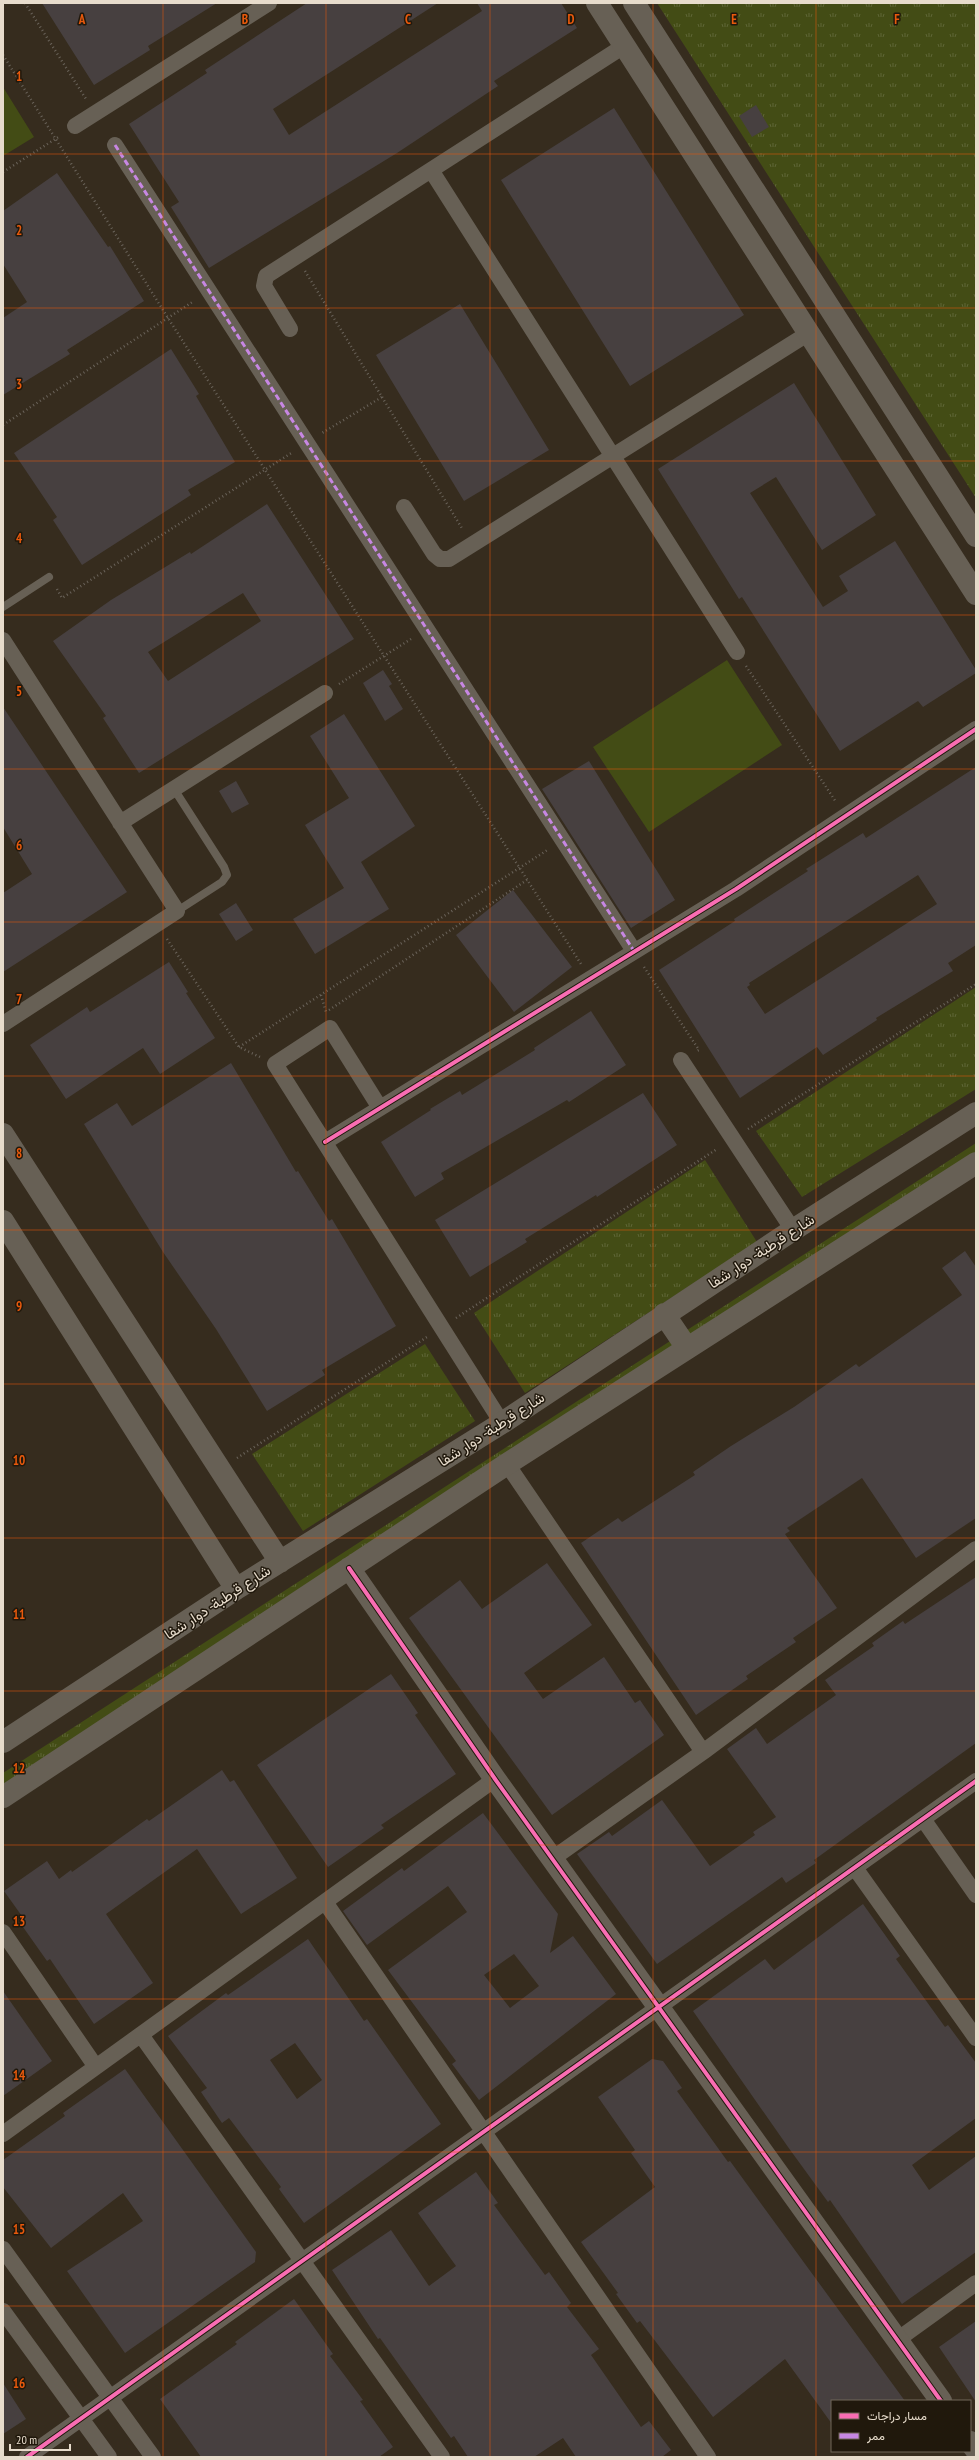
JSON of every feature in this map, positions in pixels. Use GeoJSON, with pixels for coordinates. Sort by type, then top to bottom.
{"type":"FeatureCollection","features":[{"type":"Feature","properties":{"kind":"street"},"geometry":{"type":"LineString","coordinates":[[75,126],[269,3]]}},
{"type":"Feature","properties":{"kind":"street"},"geometry":{"type":"LineString","coordinates":[[597,3],[976,594]]}},
{"type":"Feature","properties":{"kind":"street"},"geometry":{"type":"LineString","coordinates":[[634,3],[976,536]]}},
{"type":"Feature","properties":{"kind":"street"},"geometry":{"type":"LineString","coordinates":[[290,329],[263,283],[266,276],[651,30]]}},
{"type":"Feature","properties":{"kind":"street"},"geometry":{"type":"LineString","coordinates":[[115,145],[634,951]]}},
{"type":"Feature","properties":{"kind":"street"},"geometry":{"type":"LineString","coordinates":[[431,170],[614,456],[737,652]]}},
{"type":"Feature","properties":{"kind":"street"},"geometry":{"type":"LineString","coordinates":[[404,507],[434,554],[440,559],[449,559],[836,317]]}},
{"type":"Feature","properties":{"kind":"street"},"geometry":{"type":"LineString","coordinates":[[3,640],[177,911],[3,1024]]}},
{"type":"Feature","properties":{"kind":"street"},"geometry":{"type":"LineString","coordinates":[[120,823],[326,693]]}},
{"type":"Feature","properties":{"kind":"street"},"geometry":{"type":"LineString","coordinates":[[325,1142],[736,889],[976,729]]}},
{"type":"Feature","properties":{"kind":"street"},"geometry":{"type":"LineString","coordinates":[[380,1108],[330,1028],[275,1064],[502,1423]]}},
{"type":"Feature","properties":{"kind":"street"},"geometry":{"type":"LineString","coordinates":[[681,1060],[793,1230]]}},
{"type":"Feature","properties":{"kind":"street","name":"شارع قرطبة- دوار شفا"},"geometry":{"type":"LineString","coordinates":[[3,1742],[236,1589],[502,1423],[664,1314],[976,1113]]}},
{"type":"Feature","properties":{"kind":"street"},"geometry":{"type":"LineString","coordinates":[[3,1134],[280,1562]]}},
{"type":"Feature","properties":{"kind":"street"},"geometry":{"type":"LineString","coordinates":[[3,1797],[506,1464],[976,1164]]}},
{"type":"Feature","properties":{"kind":"street"},"geometry":{"type":"LineString","coordinates":[[3,1222],[236,1589]]}},
{"type":"Feature","properties":{"kind":"street"},"geometry":{"type":"LineString","coordinates":[[664,1314],[687,1348]]}},
{"type":"Feature","properties":{"kind":"street"},"geometry":{"type":"LineString","coordinates":[[506,1464],[703,1752]]}},
{"type":"Feature","properties":{"kind":"street"},"geometry":{"type":"LineString","coordinates":[[552,1860],[703,1752],[976,1548]]}},
{"type":"Feature","properties":{"kind":"street"},"geometry":{"type":"LineString","coordinates":[[349,1568],[552,1860],[940,2400]]}},
{"type":"Feature","properties":{"kind":"street"},"geometry":{"type":"LineString","coordinates":[[3,2134],[495,1779]]}},
{"type":"Feature","properties":{"kind":"street"},"geometry":{"type":"LineString","coordinates":[[27,2457],[976,1781]]}},
{"type":"Feature","properties":{"kind":"street"},"geometry":{"type":"LineString","coordinates":[[923,1819],[976,1895]]}},
{"type":"Feature","properties":{"kind":"street"},"geometry":{"type":"LineString","coordinates":[[855,1868],[976,2038]]}},
{"type":"Feature","properties":{"kind":"street"},"geometry":{"type":"LineString","coordinates":[[325,1902],[708,2457]]}},
{"type":"Feature","properties":{"kind":"street"},"geometry":{"type":"LineString","coordinates":[[3,1932],[96,2067]]}},
{"type":"Feature","properties":{"kind":"street"},"geometry":{"type":"LineString","coordinates":[[141,2035],[442,2457]]}},
{"type":"Feature","properties":{"kind":"street"},"geometry":{"type":"LineString","coordinates":[[3,2249],[153,2457]]}},
{"type":"Feature","properties":{"kind":"street"},"geometry":{"type":"LineString","coordinates":[[897,2340],[976,2283]]}},
{"type":"Feature","properties":{"kind":"street"},"geometry":{"type":"LineString","coordinates":[[3,2311],[109,2457]]}},
{"type":"Feature","properties":{"kind":"lane"},"geometry":{"type":"LineString","coordinates":[[3,607],[49,577]]}},
{"type":"Feature","properties":{"kind":"lane"},"geometry":{"type":"LineString","coordinates":[[174,789],[224,866],[226,874],[222,882],[177,911]]}},
{"type":"Feature","properties":{"kind":"path"},"geometry":{"type":"LineString","coordinates":[[25,3],[95,113]]}},
{"type":"Feature","properties":{"kind":"path"},"geometry":{"type":"LineString","coordinates":[[3,54],[168,318],[590,979]]}},
{"type":"Feature","properties":{"kind":"path"},"geometry":{"type":"LineString","coordinates":[[3,172],[75,126]]}},
{"type":"Feature","properties":{"kind":"path"},"geometry":{"type":"LineString","coordinates":[[296,256],[472,545]]}},
{"type":"Feature","properties":{"kind":"path"},"geometry":{"type":"LineString","coordinates":[[3,425],[210,291]]}},
{"type":"Feature","properties":{"kind":"path"},"geometry":{"type":"LineString","coordinates":[[49,577],[62,598],[382,397]]}},
{"type":"Feature","properties":{"kind":"path"},"geometry":{"type":"LineString","coordinates":[[326,693],[427,629]]}},
{"type":"Feature","properties":{"kind":"path"},"geometry":{"type":"LineString","coordinates":[[737,652],[845,817]]}},
{"type":"Feature","properties":{"kind":"path"},"geometry":{"type":"LineString","coordinates":[[239,1047],[562,840]]}},
{"type":"Feature","properties":{"kind":"path"},"geometry":{"type":"LineString","coordinates":[[319,1016],[527,880]]}},
{"type":"Feature","properties":{"kind":"path"},"geometry":{"type":"LineString","coordinates":[[156,924],[239,1047],[275,1064]]}},
{"type":"Feature","properties":{"kind":"path"},"geometry":{"type":"LineString","coordinates":[[634,951],[699,1050],[681,1060]]}},
{"type":"Feature","properties":{"kind":"path"},"geometry":{"type":"LineString","coordinates":[[220,1469],[732,1139],[976,984]]}},
{"type":"Feature","properties":{"kind":"path"},"geometry":{"type":"LineString","coordinates":[[258,1056],[264,1052]]}},
{"type":"Feature","properties":{"kind":"green space"},"geometry":{"type":"Polygon","coordinates":[[[657,3],[976,3],[976,498],[657,3]]]}},
{"type":"Feature","properties":{"kind":"green space"},"geometry":{"type":"Polygon","coordinates":[[[3,87],[34,137],[3,156],[3,87]]]}},
{"type":"Feature","properties":{"kind":"green space"},"geometry":{"type":"Polygon","coordinates":[[[727,660],[782,745],[649,832],[593,747],[727,660]]]}},
{"type":"Feature","properties":{"kind":"green space"},"geometry":{"type":"Polygon","coordinates":[[[976,987],[976,1089],[802,1197],[756,1131],[976,987]]]}},
{"type":"Feature","properties":{"kind":"green space"},"geometry":{"type":"Polygon","coordinates":[[[976,1143],[976,1164],[3,1794],[3,1773],[976,1143]]]}},
{"type":"Feature","properties":{"kind":"green space"},"geometry":{"type":"Polygon","coordinates":[[[705,1160],[757,1242],[525,1393],[474,1313],[705,1160]]]}},
{"type":"Feature","properties":{"kind":"green space"},"geometry":{"type":"Polygon","coordinates":[[[425,1344],[475,1421],[303,1531],[252,1454],[425,1344]]]}},
{"type":"Feature","properties":{"kind":"building"},"geometry":{"type":"Polygon","coordinates":[[[42,3],[217,3],[148,46],[150,50],[94,85],[42,3]]]}},
{"type":"Feature","properties":{"kind":"building"},"geometry":{"type":"Polygon","coordinates":[[[307,3],[438,3],[273,109],[289,135],[482,11],[477,3],[561,3],[577,28],[494,81],[498,86],[397,153],[209,268],[171,207],[179,202],[129,124],[207,73],[205,70],[307,3]]]}},
{"type":"Feature","properties":{"kind":"building"},"geometry":{"type":"Polygon","coordinates":[[[756,105],[769,127],[752,137],[739,116],[756,105]]]}},
{"type":"Feature","properties":{"kind":"building"},"geometry":{"type":"Polygon","coordinates":[[[614,108],[744,315],[630,386],[501,180],[614,108]]]}},
{"type":"Feature","properties":{"kind":"building"},"geometry":{"type":"Polygon","coordinates":[[[57,173],[108,247],[110,246],[144,301],[67,350],[70,354],[3,395],[3,318],[27,302],[3,264],[3,211],[57,173]]]}},
{"type":"Feature","properties":{"kind":"building"},"geometry":{"type":"Polygon","coordinates":[[[460,304],[549,450],[464,501],[376,355],[460,304]]]}},
{"type":"Feature","properties":{"kind":"building"},"geometry":{"type":"Polygon","coordinates":[[[171,349],[199,394],[196,396],[235,462],[188,490],[191,495],[82,565],[53,520],[57,517],[14,453],[171,349]]]}},
{"type":"Feature","properties":{"kind":"building"},"geometry":{"type":"Polygon","coordinates":[[[794,383],[876,515],[822,550],[776,477],[750,493],[823,607],[848,591],[839,576],[895,541],[976,670],[976,673],[923,707],[918,701],[840,751],[742,597],[739,599],[658,469],[794,383]]]}},
{"type":"Feature","properties":{"kind":"building"},"geometry":{"type":"Polygon","coordinates":[[[267,504],[354,639],[139,773],[103,718],[106,716],[53,641],[111,600],[190,552],[191,554],[267,504]],[[243,593],[148,652],[168,681],[261,621],[243,593]]]}},
{"type":"Feature","properties":{"kind":"building"},"geometry":{"type":"Polygon","coordinates":[[[383,670],[392,684],[389,686],[403,709],[385,721],[363,683],[383,670]]]}},
{"type":"Feature","properties":{"kind":"building"},"geometry":{"type":"Polygon","coordinates":[[[3,707],[127,892],[3,972],[3,893],[32,874],[3,827],[3,707]]]}},
{"type":"Feature","properties":{"kind":"building"},"geometry":{"type":"Polygon","coordinates":[[[344,714],[415,826],[361,862],[389,909],[315,954],[293,919],[344,888],[305,825],[349,798],[310,736],[344,714]]]}},
{"type":"Feature","properties":{"kind":"building"},"geometry":{"type":"Polygon","coordinates":[[[589,761],[675,900],[631,928],[542,789],[589,761]]]}},
{"type":"Feature","properties":{"kind":"building"},"geometry":{"type":"Polygon","coordinates":[[[976,767],[976,945],[948,963],[953,971],[876,1018],[877,1020],[823,1055],[817,1047],[740,1098],[659,970],[735,921],[734,919],[808,871],[806,869],[863,833],[866,838],[976,767]],[[918,875],[749,983],[750,985],[747,987],[765,1014],[937,904],[918,875]]]}},
{"type":"Feature","properties":{"kind":"building"},"geometry":{"type":"Polygon","coordinates":[[[236,781],[249,804],[232,813],[219,791],[236,781]]]}},
{"type":"Feature","properties":{"kind":"building"},"geometry":{"type":"Polygon","coordinates":[[[513,890],[572,967],[514,1012],[456,935],[513,890]]]}},
{"type":"Feature","properties":{"kind":"building"},"geometry":{"type":"Polygon","coordinates":[[[236,903],[253,930],[236,941],[219,914],[236,903]]]}},
{"type":"Feature","properties":{"kind":"building"},"geometry":{"type":"Polygon","coordinates":[[[169,962],[188,992],[186,993],[215,1038],[160,1074],[143,1048],[66,1099],[30,1045],[87,1007],[90,1012],[169,962]]]}},
{"type":"Feature","properties":{"kind":"building"},"geometry":{"type":"Polygon","coordinates":[[[591,1011],[626,1065],[569,1102],[567,1100],[441,1173],[444,1179],[415,1197],[381,1142],[460,1091],[462,1095],[535,1050],[534,1048],[591,1011]]]}},
{"type":"Feature","properties":{"kind":"building"},"geometry":{"type":"Polygon","coordinates":[[[231,1063],[296,1172],[298,1171],[329,1221],[332,1219],[396,1326],[322,1370],[325,1375],[267,1411],[216,1329],[163,1252],[84,1124],[117,1103],[132,1126],[231,1063]]]}},
{"type":"Feature","properties":{"kind":"building"},"geometry":{"type":"Polygon","coordinates":[[[643,1093],[677,1145],[597,1197],[596,1195],[525,1239],[527,1242],[470,1277],[435,1220],[643,1093]]]}},
{"type":"Feature","properties":{"kind":"building"},"geometry":{"type":"Polygon","coordinates":[[[965,1251],[976,1267],[976,1518],[916,1558],[862,1478],[787,1528],[790,1531],[785,1534],[837,1608],[793,1638],[796,1642],[746,1676],[748,1679],[696,1715],[581,1543],[618,1518],[622,1522],[695,1475],[693,1472],[731,1446],[794,1407],[856,1364],[859,1367],[962,1295],[942,1268],[965,1251]]]}},
{"type":"Feature","properties":{"kind":"building"},"geometry":{"type":"Polygon","coordinates":[[[547,1563],[592,1625],[524,1673],[543,1699],[604,1657],[635,1703],[640,1700],[664,1735],[552,1815],[409,1618],[460,1580],[482,1609],[547,1563]]]}},
{"type":"Feature","properties":{"kind":"building"},"geometry":{"type":"Polygon","coordinates":[[[976,1577],[976,1743],[814,1860],[816,1863],[786,1883],[782,1877],[657,1964],[577,1854],[609,1832],[612,1836],[662,1800],[710,1866],[755,1835],[753,1832],[776,1817],[727,1749],[756,1728],[767,1744],[836,1695],[825,1680],[874,1646],[872,1643],[903,1621],[905,1624],[976,1577]]]}},
{"type":"Feature","properties":{"kind":"building"},"geometry":{"type":"Polygon","coordinates":[[[391,1674],[418,1713],[415,1715],[456,1774],[381,1825],[384,1828],[328,1867],[257,1765],[391,1674]]]}},
{"type":"Feature","properties":{"kind":"building"},"geometry":{"type":"Polygon","coordinates":[[[222,1770],[230,1782],[234,1780],[297,1878],[241,1914],[197,1849],[106,1914],[153,1983],[94,2024],[50,1959],[47,1961],[23,1927],[24,1919],[4,1891],[47,1861],[59,1879],[71,1870],[72,1872],[147,1819],[149,1821],[222,1770]]]}},
{"type":"Feature","properties":{"kind":"building"},"geometry":{"type":"Polygon","coordinates":[[[483,1813],[558,1914],[550,1953],[573,1936],[616,1994],[479,2100],[452,2064],[456,2061],[388,1970],[467,1912],[448,1886],[367,1945],[343,1911],[402,1868],[404,1871],[483,1813]],[[514,1954],[484,1975],[510,2008],[539,1986],[514,1954]]]}},
{"type":"Feature","properties":{"kind":"building"},"geometry":{"type":"Polygon","coordinates":[[[863,1904],[900,1956],[896,1959],[945,2027],[948,2025],[976,2063],[976,2118],[912,2165],[929,2190],[976,2156],[976,2252],[902,2304],[830,2200],[828,2202],[788,2147],[693,2011],[765,1959],[774,1970],[863,1904]]]}},
{"type":"Feature","properties":{"kind":"building"},"geometry":{"type":"Polygon","coordinates":[[[308,1939],[364,2021],[367,2019],[441,2124],[304,2223],[279,2189],[281,2187],[229,2118],[222,2123],[201,2092],[207,2088],[168,2036],[226,1993],[228,1995],[308,1939]],[[295,2043],[270,2060],[297,2099],[322,2080],[295,2043]]]}},
{"type":"Feature","properties":{"kind":"building"},"geometry":{"type":"Polygon","coordinates":[[[3,1991],[52,2061],[3,2096],[3,1991]]]}},
{"type":"Feature","properties":{"kind":"building"},"geometry":{"type":"Polygon","coordinates":[[[652,2059],[663,2061],[682,2088],[677,2091],[728,2162],[730,2161],[904,2400],[831,2400],[831,2423],[785,2359],[713,2417],[640,2321],[637,2323],[616,2294],[618,2293],[581,2242],[655,2187],[631,2153],[635,2150],[598,2097],[652,2059]]]}},
{"type":"Feature","properties":{"kind":"building"},"geometry":{"type":"Polygon","coordinates":[[[125,2069],[256,2252],[255,2262],[125,2353],[67,2271],[143,2221],[123,2193],[51,2248],[3,2187],[3,2160],[65,2116],[63,2113],[125,2069]]]}},
{"type":"Feature","properties":{"kind":"building"},"geometry":{"type":"Polygon","coordinates":[[[476,2172],[498,2203],[494,2205],[545,2275],[549,2272],[571,2303],[567,2307],[599,2349],[591,2355],[641,2427],[649,2421],[671,2450],[662,2457],[576,2457],[563,2438],[534,2457],[468,2457],[454,2436],[451,2438],[380,2338],[378,2339],[332,2270],[391,2230],[429,2286],[456,2266],[418,2213],[476,2172]]]}},
{"type":"Feature","properties":{"kind":"building"},"geometry":{"type":"Polygon","coordinates":[[[294,2299],[333,2354],[330,2356],[363,2400],[360,2401],[393,2447],[379,2457],[201,2457],[160,2399],[237,2344],[235,2342],[294,2299]]]}},
{"type":"Feature","properties":{"kind":"building"},"geometry":{"type":"Polygon","coordinates":[[[976,2321],[976,2402],[939,2347],[976,2321]]]}},
{"type":"Feature","properties":{"kind":"building"},"geometry":{"type":"Polygon","coordinates":[[[3,2383],[26,2419],[3,2434],[3,2383]]]}},
{"type":"Feature","properties":{"kind":"marked path"},"geometry":{"type":"LineString","coordinates":[[115,145],[634,951]]}},
{"type":"Feature","properties":{"kind":"cycle path"},"geometry":{"type":"LineString","coordinates":[[325,1142],[736,889],[976,729]]}},
{"type":"Feature","properties":{"kind":"cycle path"},"geometry":{"type":"LineString","coordinates":[[349,1568],[495,1779],[940,2400]]}},
{"type":"Feature","properties":{"kind":"cycle path"},"geometry":{"type":"LineString","coordinates":[[27,2457],[976,1781]]}}]}
